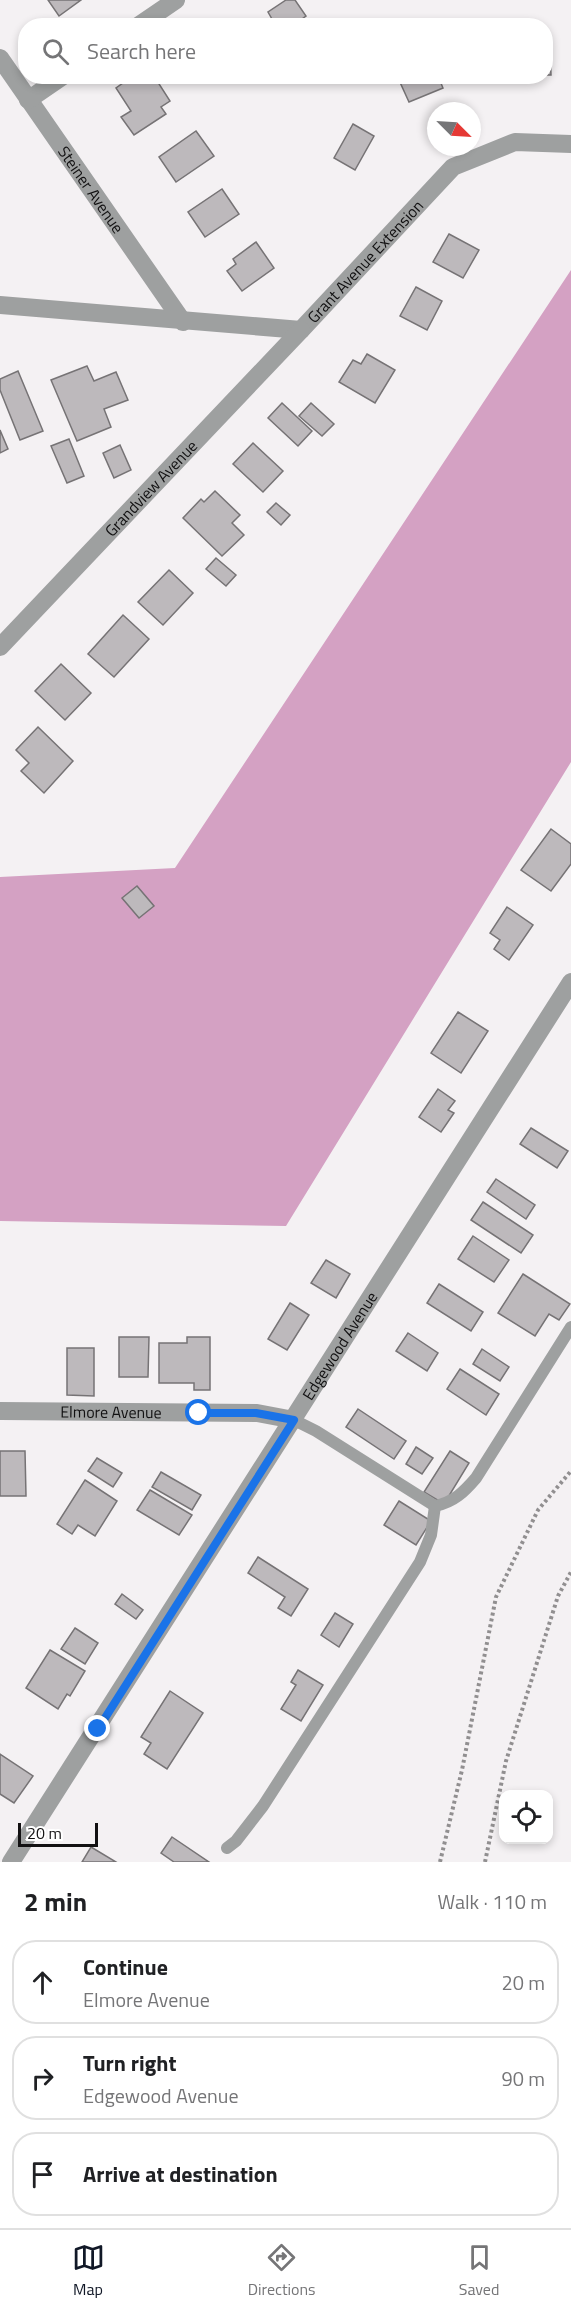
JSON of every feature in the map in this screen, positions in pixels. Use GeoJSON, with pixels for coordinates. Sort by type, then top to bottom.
{"type":"FeatureCollection","features":[{"type":"Feature","properties":{"kind":"street"},"geometry":{"type":"LineString","coordinates":[[150,18],[176,0]]}},
{"type":"Feature","properties":{"kind":"street","name":"Steiner Avenue"},"geometry":{"type":"LineString","coordinates":[[0,58],[183,322]]}},
{"type":"Feature","properties":{"kind":"street"},"geometry":{"type":"LineString","coordinates":[[28,100],[51,84]]}},
{"type":"Feature","properties":{"kind":"street","name":"Grant Avenue Extension"},"geometry":{"type":"LineString","coordinates":[[0,305],[301,330],[453,167],[515,142],[571,144]]}},
{"type":"Feature","properties":{"kind":"street","name":"Grandview Avenue"},"geometry":{"type":"LineString","coordinates":[[0,647],[301,330]]}},
{"type":"Feature","properties":{"kind":"street","name":"Edgewood Avenue"},"geometry":{"type":"LineString","coordinates":[[11,1862],[571,982]]}},
{"type":"Feature","properties":{"kind":"street","name":"Elmore Avenue"},"geometry":{"type":"LineString","coordinates":[[0,1411],[256,1413],[294,1420]]}},
{"type":"Feature","properties":{"kind":"lane"},"geometry":{"type":"LineString","coordinates":[[435,1506],[453,1500],[476,1478],[571,1327]]}},
{"type":"Feature","properties":{"kind":"lane"},"geometry":{"type":"LineString","coordinates":[[294,1420],[316,1431],[435,1506]]}},
{"type":"Feature","properties":{"kind":"lane"},"geometry":{"type":"LineString","coordinates":[[227,1848],[236,1841],[263,1806],[420,1562],[431,1535],[435,1506]]}},
{"type":"Feature","properties":{"kind":"path"},"geometry":{"type":"LineString","coordinates":[[440,1862],[462,1770],[496,1597],[538,1510],[571,1471]]}},
{"type":"Feature","properties":{"kind":"path"},"geometry":{"type":"LineString","coordinates":[[485,1862],[506,1761],[558,1596],[571,1572]]}},
{"type":"Feature","properties":{"kind":"shaded area"},"geometry":{"type":"Polygon","coordinates":[[[571,270],[571,762],[286,1226],[0,1221],[0,877],[175,868],[571,270]]]}},
{"type":"Feature","properties":{"kind":"building"},"geometry":{"type":"Polygon","coordinates":[[[48,0],[81,0],[59,16],[48,0]]]}},
{"type":"Feature","properties":{"kind":"building"},"geometry":{"type":"Polygon","coordinates":[[[286,0],[295,0],[306,16],[303,18],[271,18],[268,12],[286,0]]]}},
{"type":"Feature","properties":{"kind":"building"},"geometry":{"type":"Polygon","coordinates":[[[122,84],[159,84],[170,101],[161,107],[166,114],[134,135],[121,117],[131,111],[116,88],[122,84]]]}},
{"type":"Feature","properties":{"kind":"building"},"geometry":{"type":"Polygon","coordinates":[[[401,84],[441,84],[443,88],[409,102],[401,84]]]}},
{"type":"Feature","properties":{"kind":"building"},"geometry":{"type":"Polygon","coordinates":[[[353,124],[374,136],[355,170],[334,158],[353,124]]]}},
{"type":"Feature","properties":{"kind":"building"},"geometry":{"type":"Polygon","coordinates":[[[196,131],[214,156],[176,182],[159,157],[196,131]]]}},
{"type":"Feature","properties":{"kind":"building"},"geometry":{"type":"Polygon","coordinates":[[[222,189],[239,214],[205,237],[188,212],[222,189]]]}},
{"type":"Feature","properties":{"kind":"building"},"geometry":{"type":"Polygon","coordinates":[[[449,234],[479,250],[463,278],[433,262],[449,234]]]}},
{"type":"Feature","properties":{"kind":"building"},"geometry":{"type":"Polygon","coordinates":[[[256,242],[274,268],[242,291],[227,271],[236,264],[233,259],[256,242]]]}},
{"type":"Feature","properties":{"kind":"building"},"geometry":{"type":"Polygon","coordinates":[[[416,287],[442,301],[427,330],[400,316],[416,287]]]}},
{"type":"Feature","properties":{"kind":"building"},"geometry":{"type":"Polygon","coordinates":[[[367,354],[395,370],[375,403],[339,382],[353,360],[361,364],[367,354]]]}},
{"type":"Feature","properties":{"kind":"building"},"geometry":{"type":"Polygon","coordinates":[[[87,366],[94,381],[116,372],[128,400],[104,409],[111,427],[77,441],[51,380],[87,366]]]}},
{"type":"Feature","properties":{"kind":"building"},"geometry":{"type":"Polygon","coordinates":[[[18,371],[43,431],[20,440],[0,390],[0,379],[18,371]]]}},
{"type":"Feature","properties":{"kind":"building"},"geometry":{"type":"Polygon","coordinates":[[[282,403],[312,431],[298,446],[268,418],[282,403]]]}},
{"type":"Feature","properties":{"kind":"building"},"geometry":{"type":"Polygon","coordinates":[[[311,403],[334,424],[322,436],[299,416],[311,403]]]}},
{"type":"Feature","properties":{"kind":"building"},"geometry":{"type":"Polygon","coordinates":[[[0,430],[8,449],[0,453],[0,430]]]}},
{"type":"Feature","properties":{"kind":"building"},"geometry":{"type":"Polygon","coordinates":[[[69,439],[84,476],[67,483],[51,446],[69,439]]]}},
{"type":"Feature","properties":{"kind":"building"},"geometry":{"type":"Polygon","coordinates":[[[253,443],[283,471],[263,492],[233,464],[253,443]]]}},
{"type":"Feature","properties":{"kind":"building"},"geometry":{"type":"Polygon","coordinates":[[[120,445],[131,470],[114,478],[103,453],[120,445]]]}},
{"type":"Feature","properties":{"kind":"building"},"geometry":{"type":"Polygon","coordinates":[[[215,491],[240,515],[232,523],[244,535],[222,556],[183,518],[201,499],[204,502],[215,491]]]}},
{"type":"Feature","properties":{"kind":"building"},"geometry":{"type":"Polygon","coordinates":[[[276,503],[290,515],[281,525],[267,512],[276,503]]]}},
{"type":"Feature","properties":{"kind":"building"},"geometry":{"type":"Polygon","coordinates":[[[216,558],[236,575],[226,586],[206,569],[216,558]]]}},
{"type":"Feature","properties":{"kind":"building"},"geometry":{"type":"Polygon","coordinates":[[[169,570],[193,593],[163,625],[138,602],[169,570]]]}},
{"type":"Feature","properties":{"kind":"building"},"geometry":{"type":"Polygon","coordinates":[[[123,615],[149,639],[114,677],[88,654],[123,615]]]}},
{"type":"Feature","properties":{"kind":"building"},"geometry":{"type":"Polygon","coordinates":[[[61,664],[91,693],[65,720],[35,691],[61,664]]]}},
{"type":"Feature","properties":{"kind":"building"},"geometry":{"type":"Polygon","coordinates":[[[38,727],[73,761],[44,793],[21,771],[29,763],[16,750],[38,727]]]}},
{"type":"Feature","properties":{"kind":"building"},"geometry":{"type":"Polygon","coordinates":[[[551,829],[571,844],[571,864],[551,891],[521,870],[551,829]]]}},
{"type":"Feature","properties":{"kind":"building"},"geometry":{"type":"Polygon","coordinates":[[[137,886],[154,906],[139,918],[122,898],[137,886]]]}},
{"type":"Feature","properties":{"kind":"building"},"geometry":{"type":"Polygon","coordinates":[[[507,907],[533,925],[509,960],[494,949],[500,940],[490,933],[507,907]]]}},
{"type":"Feature","properties":{"kind":"building"},"geometry":{"type":"Polygon","coordinates":[[[458,1012],[488,1031],[461,1073],[431,1053],[458,1012]]]}},
{"type":"Feature","properties":{"kind":"building"},"geometry":{"type":"Polygon","coordinates":[[[438,1089],[455,1101],[448,1110],[454,1113],[441,1132],[419,1117],[438,1089]]]}},
{"type":"Feature","properties":{"kind":"building"},"geometry":{"type":"Polygon","coordinates":[[[531,1128],[568,1151],[557,1168],[520,1144],[531,1128]]]}},
{"type":"Feature","properties":{"kind":"building"},"geometry":{"type":"Polygon","coordinates":[[[496,1179],[535,1205],[526,1219],[487,1192],[496,1179]]]}},
{"type":"Feature","properties":{"kind":"building"},"geometry":{"type":"Polygon","coordinates":[[[483,1202],[533,1235],[521,1253],[471,1220],[483,1202]]]}},
{"type":"Feature","properties":{"kind":"building"},"geometry":{"type":"Polygon","coordinates":[[[473,1236],[509,1260],[494,1282],[458,1259],[473,1236]]]}},
{"type":"Feature","properties":{"kind":"building"},"geometry":{"type":"Polygon","coordinates":[[[326,1260],[350,1274],[336,1298],[311,1283],[326,1260]]]}},
{"type":"Feature","properties":{"kind":"building"},"geometry":{"type":"Polygon","coordinates":[[[523,1274],[570,1304],[559,1320],[549,1314],[535,1336],[498,1313],[523,1274]]]}},
{"type":"Feature","properties":{"kind":"building"},"geometry":{"type":"Polygon","coordinates":[[[439,1284],[483,1312],[471,1331],[427,1303],[439,1284]]]}},
{"type":"Feature","properties":{"kind":"building"},"geometry":{"type":"Polygon","coordinates":[[[290,1303],[309,1315],[287,1350],[268,1339],[290,1303]]]}},
{"type":"Feature","properties":{"kind":"building"},"geometry":{"type":"Polygon","coordinates":[[[408,1333],[438,1353],[427,1371],[396,1351],[408,1333]]]}},
{"type":"Feature","properties":{"kind":"building"},"geometry":{"type":"Polygon","coordinates":[[[119,1337],[149,1337],[148,1377],[119,1377],[119,1337]]]}},
{"type":"Feature","properties":{"kind":"building"},"geometry":{"type":"Polygon","coordinates":[[[187,1337],[210,1337],[210,1390],[194,1390],[194,1383],[159,1383],[159,1343],[187,1343],[187,1337]]]}},
{"type":"Feature","properties":{"kind":"building"},"geometry":{"type":"Polygon","coordinates":[[[67,1348],[94,1348],[94,1396],[67,1395],[67,1348]]]}},
{"type":"Feature","properties":{"kind":"building"},"geometry":{"type":"Polygon","coordinates":[[[482,1349],[509,1367],[500,1381],[473,1364],[482,1349]]]}},
{"type":"Feature","properties":{"kind":"building"},"geometry":{"type":"Polygon","coordinates":[[[460,1369],[499,1394],[486,1415],[447,1389],[460,1369]]]}},
{"type":"Feature","properties":{"kind":"building"},"geometry":{"type":"Polygon","coordinates":[[[358,1409],[406,1441],[394,1459],[346,1427],[358,1409]]]}},
{"type":"Feature","properties":{"kind":"building"},"geometry":{"type":"Polygon","coordinates":[[[416,1447],[433,1458],[422,1474],[406,1464],[416,1447]]]}},
{"type":"Feature","properties":{"kind":"building"},"geometry":{"type":"Polygon","coordinates":[[[0,1451],[25,1451],[26,1496],[0,1496],[0,1451]]]}},
{"type":"Feature","properties":{"kind":"building"},"geometry":{"type":"Polygon","coordinates":[[[450,1451],[469,1463],[444,1504],[424,1492],[450,1451]]]}},
{"type":"Feature","properties":{"kind":"building"},"geometry":{"type":"Polygon","coordinates":[[[97,1458],[122,1473],[113,1487],[88,1471],[97,1458]]]}},
{"type":"Feature","properties":{"kind":"building"},"geometry":{"type":"Polygon","coordinates":[[[161,1472],[201,1495],[192,1510],[152,1487],[161,1472]]]}},
{"type":"Feature","properties":{"kind":"building"},"geometry":{"type":"Polygon","coordinates":[[[85,1480],[117,1501],[95,1536],[78,1525],[72,1534],[57,1524],[85,1480]]]}},
{"type":"Feature","properties":{"kind":"building"},"geometry":{"type":"Polygon","coordinates":[[[150,1490],[192,1515],[179,1535],[137,1510],[150,1490]]]}},
{"type":"Feature","properties":{"kind":"building"},"geometry":{"type":"Polygon","coordinates":[[[399,1501],[431,1521],[416,1545],[384,1525],[399,1501]]]}},
{"type":"Feature","properties":{"kind":"building"},"geometry":{"type":"Polygon","coordinates":[[[258,1557],[308,1589],[291,1616],[278,1608],[285,1597],[248,1573],[258,1557]]]}},
{"type":"Feature","properties":{"kind":"building"},"geometry":{"type":"Polygon","coordinates":[[[122,1594],[143,1610],[136,1619],[115,1604],[122,1594]]]}},
{"type":"Feature","properties":{"kind":"building"},"geometry":{"type":"Polygon","coordinates":[[[335,1613],[353,1624],[339,1647],[321,1635],[335,1613]]]}},
{"type":"Feature","properties":{"kind":"building"},"geometry":{"type":"Polygon","coordinates":[[[75,1628],[98,1643],[85,1664],[61,1649],[75,1628]]]}},
{"type":"Feature","properties":{"kind":"building"},"geometry":{"type":"Polygon","coordinates":[[[50,1650],[85,1671],[70,1696],[67,1694],[58,1709],[26,1688],[50,1650]]]}},
{"type":"Feature","properties":{"kind":"building"},"geometry":{"type":"Polygon","coordinates":[[[298,1670],[323,1685],[301,1721],[281,1709],[296,1685],[291,1682],[298,1670]]]}},
{"type":"Feature","properties":{"kind":"building"},"geometry":{"type":"Polygon","coordinates":[[[170,1691],[203,1713],[167,1769],[144,1754],[151,1743],[141,1737],[170,1691]]]}},
{"type":"Feature","properties":{"kind":"building"},"geometry":{"type":"Polygon","coordinates":[[[0,1754],[33,1776],[14,1803],[0,1794],[0,1754]]]}},
{"type":"Feature","properties":{"kind":"building"},"geometry":{"type":"Polygon","coordinates":[[[172,1837],[209,1862],[174,1862],[161,1853],[172,1837]]]}},
{"type":"Feature","properties":{"kind":"building"},"geometry":{"type":"Polygon","coordinates":[[[91,1847],[116,1862],[82,1862],[91,1847]]]}},
{"type":"Feature","properties":{"kind":"route"},"geometry":{"type":"LineString","coordinates":[[98,1729],[294,1420],[256,1413],[199,1413]]}}]}
